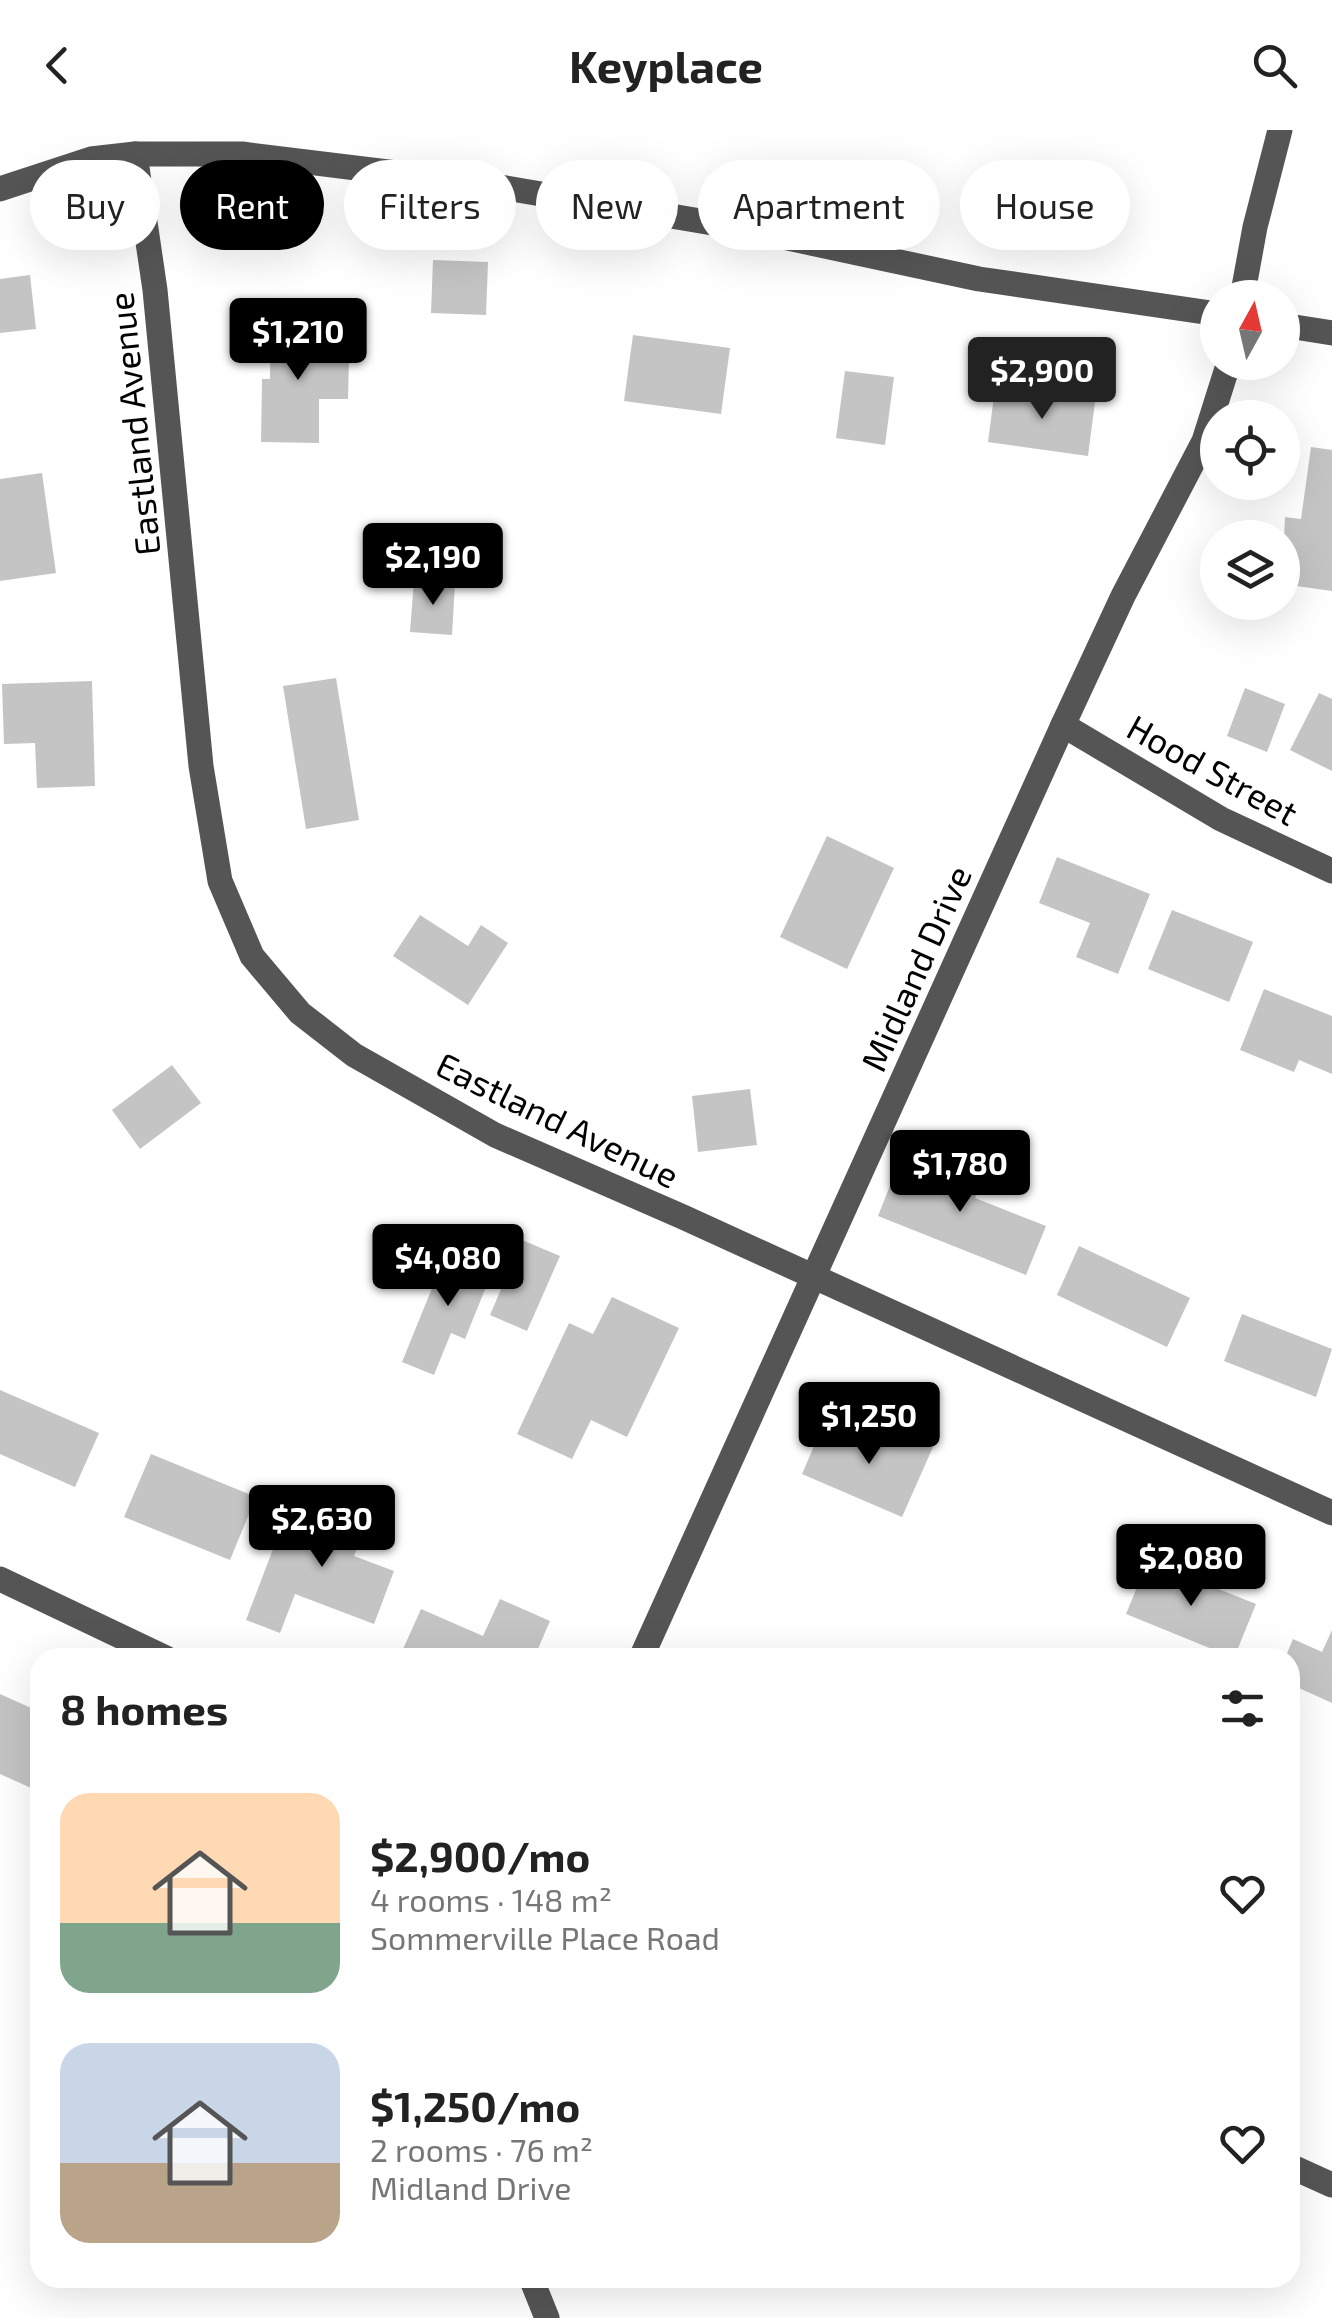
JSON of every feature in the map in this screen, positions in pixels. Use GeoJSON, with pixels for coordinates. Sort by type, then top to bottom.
{"type":"FeatureCollection","features":[{"type":"Feature","properties":{"kind":"street"},"geometry":{"type":"LineString","coordinates":[[1245,280],[1280,130]]}},
{"type":"Feature","properties":{"kind":"street"},"geometry":{"type":"LineString","coordinates":[[0,190],[91,159],[136,154],[242,154],[470,182],[736,227],[979,279],[1200,311]]}},
{"type":"Feature","properties":{"kind":"street","name":"Eastland Avenue"},"geometry":{"type":"LineString","coordinates":[[136,154],[156,290],[201,766],[220,881],[252,956],[300,1013],[354,1054],[495,1136],[683,1217],[1332,1513]]}},
{"type":"Feature","properties":{"kind":"street"},"geometry":{"type":"LineString","coordinates":[[1300,327],[1332,333]]}},
{"type":"Feature","properties":{"kind":"street","name":"Midland Drive"},"geometry":{"type":"LineString","coordinates":[[645,1648],[1062,726],[1123,596],[1204,441],[1223,380]]}},
{"type":"Feature","properties":{"kind":"street","name":"Hood Street"},"geometry":{"type":"LineString","coordinates":[[1062,726],[1221,820],[1332,871]]}},
{"type":"Feature","properties":{"kind":"street"},"geometry":{"type":"LineString","coordinates":[[0,1579],[145,1648]]}},
{"type":"Feature","properties":{"kind":"street"},"geometry":{"type":"LineString","coordinates":[[1300,2171],[1332,2185]]}},
{"type":"Feature","properties":{"kind":"street"},"geometry":{"type":"LineString","coordinates":[[535,2288],[547,2318]]}},
{"type":"Feature","properties":{"kind":"building"},"geometry":{"type":"Polygon","coordinates":[[[433,260],[488,262],[486,315],[431,313],[433,260]]]}},
{"type":"Feature","properties":{"kind":"building"},"geometry":{"type":"Polygon","coordinates":[[[30,275],[36,329],[0,333],[0,279],[30,275]]]}},
{"type":"Feature","properties":{"kind":"building"},"geometry":{"type":"Polygon","coordinates":[[[271,314],[311,315],[310,357],[349,358],[348,399],[319,399],[319,443],[261,442],[262,379],[270,379],[271,314]]]}},
{"type":"Feature","properties":{"kind":"building"},"geometry":{"type":"Polygon","coordinates":[[[633,335],[730,348],[721,414],[624,401],[633,335]]]}},
{"type":"Feature","properties":{"kind":"building"},"geometry":{"type":"Polygon","coordinates":[[[845,371],[894,377],[885,445],[836,438],[845,371]]]}},
{"type":"Feature","properties":{"kind":"building"},"geometry":{"type":"Polygon","coordinates":[[[995,388],[1095,402],[1088,456],[988,442],[995,388]]]}},
{"type":"Feature","properties":{"kind":"building"},"geometry":{"type":"Polygon","coordinates":[[[1311,447],[1332,450],[1332,591],[1300,587],[1300,520],[1285,517],[1301,519],[1311,447]]]}},
{"type":"Feature","properties":{"kind":"building"},"geometry":{"type":"Polygon","coordinates":[[[42,473],[56,573],[0,581],[0,479],[42,473]]]}},
{"type":"Feature","properties":{"kind":"building"},"geometry":{"type":"Polygon","coordinates":[[[414,580],[455,583],[452,635],[410,632],[414,580]]]}},
{"type":"Feature","properties":{"kind":"building"},"geometry":{"type":"Polygon","coordinates":[[[336,678],[359,820],[306,829],[283,686],[336,678]]]}},
{"type":"Feature","properties":{"kind":"building"},"geometry":{"type":"Polygon","coordinates":[[[92,681],[95,786],[37,788],[35,743],[4,744],[2,684],[92,681]]]}},
{"type":"Feature","properties":{"kind":"building"},"geometry":{"type":"Polygon","coordinates":[[[1245,688],[1285,704],[1267,752],[1227,736],[1245,688]]]}},
{"type":"Feature","properties":{"kind":"building"},"geometry":{"type":"Polygon","coordinates":[[[1319,693],[1332,699],[1332,771],[1290,750],[1319,693]]]}},
{"type":"Feature","properties":{"kind":"building"},"geometry":{"type":"Polygon","coordinates":[[[827,836],[894,868],[847,969],[780,937],[827,836]]]}},
{"type":"Feature","properties":{"kind":"building"},"geometry":{"type":"Polygon","coordinates":[[[1057,857],[1150,894],[1118,974],[1076,957],[1090,923],[1039,903],[1057,857]]]}},
{"type":"Feature","properties":{"kind":"building"},"geometry":{"type":"Polygon","coordinates":[[[1172,910],[1253,942],[1229,1002],[1148,969],[1172,910]]]}},
{"type":"Feature","properties":{"kind":"building"},"geometry":{"type":"Polygon","coordinates":[[[420,915],[468,946],[481,925],[508,943],[468,1005],[393,956],[420,915]]]}},
{"type":"Feature","properties":{"kind":"building"},"geometry":{"type":"Polygon","coordinates":[[[1264,989],[1332,1016],[1332,1074],[1299,1060],[1294,1072],[1240,1050],[1264,989]]]}},
{"type":"Feature","properties":{"kind":"building"},"geometry":{"type":"Polygon","coordinates":[[[172,1065],[201,1103],[140,1149],[112,1110],[172,1065]]]}},
{"type":"Feature","properties":{"kind":"building"},"geometry":{"type":"Polygon","coordinates":[[[750,1089],[757,1145],[698,1152],[692,1096],[750,1089]]]}},
{"type":"Feature","properties":{"kind":"building"},"geometry":{"type":"Polygon","coordinates":[[[901,1158],[937,1173],[943,1159],[984,1176],[975,1198],[1046,1226],[1026,1275],[878,1216],[901,1158]]]}},
{"type":"Feature","properties":{"kind":"building"},"geometry":{"type":"Polygon","coordinates":[[[522,1240],[560,1256],[527,1331],[490,1315],[522,1240]]]}},
{"type":"Feature","properties":{"kind":"building"},"geometry":{"type":"Polygon","coordinates":[[[1079,1246],[1190,1298],[1167,1347],[1057,1295],[1079,1246]]]}},
{"type":"Feature","properties":{"kind":"building"},"geometry":{"type":"Polygon","coordinates":[[[448,1249],[494,1267],[465,1339],[451,1333],[434,1375],[402,1362],[448,1249]]]}},
{"type":"Feature","properties":{"kind":"building"},"geometry":{"type":"Polygon","coordinates":[[[612,1297],[679,1328],[627,1437],[591,1420],[572,1459],[517,1434],[569,1323],[593,1334],[612,1297]]]}},
{"type":"Feature","properties":{"kind":"building"},"geometry":{"type":"Polygon","coordinates":[[[1242,1314],[1332,1349],[1316,1397],[1224,1361],[1242,1314]]]}},
{"type":"Feature","properties":{"kind":"building"},"geometry":{"type":"Polygon","coordinates":[[[0,1390],[99,1433],[75,1487],[0,1454],[0,1390]]]}},
{"type":"Feature","properties":{"kind":"building"},"geometry":{"type":"Polygon","coordinates":[[[824,1423],[879,1447],[887,1428],[933,1447],[902,1517],[802,1474],[824,1423]]]}},
{"type":"Feature","properties":{"kind":"building"},"geometry":{"type":"Polygon","coordinates":[[[151,1454],[256,1497],[230,1560],[124,1517],[151,1454]]]}},
{"type":"Feature","properties":{"kind":"building"},"geometry":{"type":"Polygon","coordinates":[[[335,1494],[372,1508],[354,1556],[394,1571],[374,1624],[295,1594],[280,1633],[246,1620],[283,1523],[319,1536],[335,1494]]]}},
{"type":"Feature","properties":{"kind":"building"},"geometry":{"type":"Polygon","coordinates":[[[1148,1561],[1256,1604],[1238,1648],[1209,1648],[1126,1614],[1148,1561]]]}},
{"type":"Feature","properties":{"kind":"building"},"geometry":{"type":"Polygon","coordinates":[[[500,1599],[550,1621],[538,1648],[403,1648],[421,1609],[483,1636],[500,1599]]]}},
{"type":"Feature","properties":{"kind":"building"},"geometry":{"type":"Polygon","coordinates":[[[1332,1630],[1332,1703],[1300,1689],[1300,1648],[1289,1648],[1293,1639],[1322,1652],[1332,1630]]]}},
{"type":"Feature","properties":{"kind":"building"},"geometry":{"type":"Polygon","coordinates":[[[0,1694],[30,1708],[30,1788],[0,1774],[0,1694]]]}}]}
